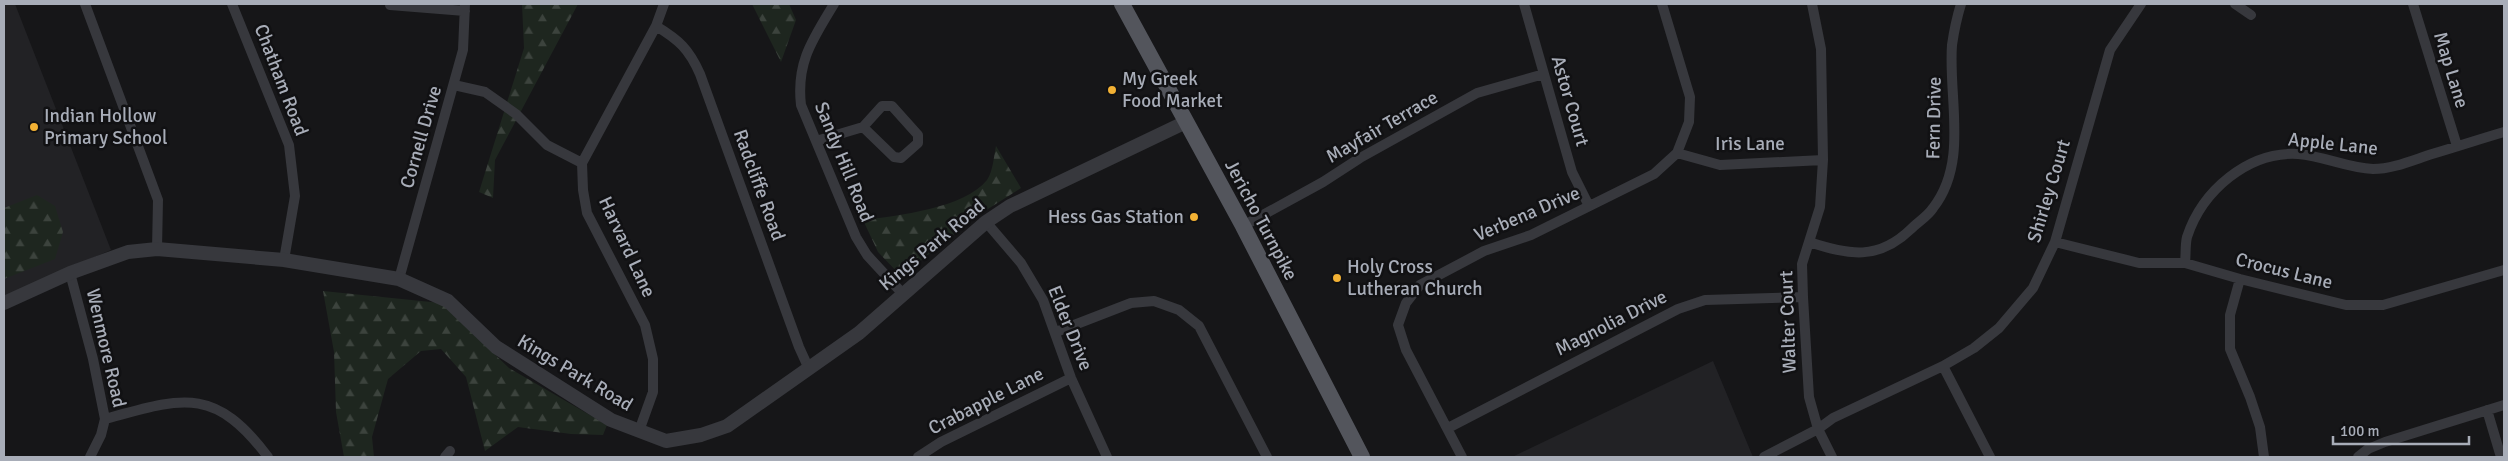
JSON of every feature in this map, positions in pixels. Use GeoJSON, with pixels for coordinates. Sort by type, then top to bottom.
{"type":"FeatureCollection","features":[{"type":"Feature","properties":{"kind":"main road","name":"Jericho Turnpike"},"geometry":{"type":"LineString","coordinates":[[1122,4],[1243,226],[1362,457]]}},
{"type":"Feature","properties":{"kind":"street"},"geometry":{"type":"LineString","coordinates":[[85,4],[158,200],[157,249]]}},
{"type":"Feature","properties":{"kind":"street","name":"Chatham Road"},"geometry":{"type":"LineString","coordinates":[[232,4],[289,145],[295,196],[284,260]]}},
{"type":"Feature","properties":{"kind":"street"},"geometry":{"type":"LineString","coordinates":[[454,85],[485,92],[516,114],[546,145],[582,163],[656,26],[664,4]]}},
{"type":"Feature","properties":{"kind":"street","name":"Sandy Hill Road"},"geometry":{"type":"LineString","coordinates":[[834,4],[808,48],[799,87],[801,105],[856,237],[867,255],[903,294]]}},
{"type":"Feature","properties":{"kind":"street","name":"Astor Court"},"geometry":{"type":"LineString","coordinates":[[1524,4],[1572,172],[1589,206]]}},
{"type":"Feature","properties":{"kind":"street","name":"Verbena Drive"},"geometry":{"type":"LineString","coordinates":[[1462,457],[1406,350],[1398,325],[1406,303],[1420,285],[1484,251],[1505,242],[1531,236],[1654,174],[1677,153],[1689,122],[1690,97],[1662,4]]}},
{"type":"Feature","properties":{"kind":"street","name":"Walter Court"},"geometry":{"type":"LineString","coordinates":[[1812,4],[1821,49],[1823,160],[1820,206],[1802,264],[1803,297],[1809,398],[1818,429],[1832,457]]}},
{"type":"Feature","properties":{"kind":"street","name":"Fern Drive"},"geometry":{"type":"LineString","coordinates":[[1809,242],[1842,252],[1867,253],[1889,246],[1934,208],[1950,174],[1954,135],[1952,45],[1961,4]]}},
{"type":"Feature","properties":{"kind":"street","name":"Shirley Court"},"geometry":{"type":"LineString","coordinates":[[1764,457],[1818,429],[1833,418],[1944,366],[1974,348],[1999,328],[2033,288],[2055,242],[2110,50],[2141,4]]}},
{"type":"Feature","properties":{"kind":"street"},"geometry":{"type":"LineString","coordinates":[[2235,4],[2251,15]]}},
{"type":"Feature","properties":{"kind":"street","name":"Map Lane"},"geometry":{"type":"LineString","coordinates":[[2413,4],[2457,146]]}},
{"type":"Feature","properties":{"kind":"street"},"geometry":{"type":"LineString","coordinates":[[390,5],[465,7]]}},
{"type":"Feature","properties":{"kind":"street","name":"Cornell Drive"},"geometry":{"type":"LineString","coordinates":[[398,279],[463,50],[465,7]]}},
{"type":"Feature","properties":{"kind":"street","name":"Radcliffe Road"},"geometry":{"type":"LineString","coordinates":[[656,26],[672,36],[690,52],[700,74],[799,347],[810,369]]}},
{"type":"Feature","properties":{"kind":"street","name":"Mayfair Terrace"},"geometry":{"type":"LineString","coordinates":[[1243,226],[1477,93],[1544,74]]}},
{"type":"Feature","properties":{"kind":"street"},"geometry":{"type":"LineString","coordinates":[[816,141],[863,127],[882,106],[892,106],[918,135],[918,143],[901,158],[894,157],[863,127]]}},
{"type":"Feature","properties":{"kind":"street","name":"Kings Park Road"},"geometry":{"type":"LineString","coordinates":[[4,303],[70,273],[128,252],[157,249],[284,260],[398,279],[448,301],[496,347],[611,420],[666,441],[701,435],[727,426],[859,333],[986,222],[1010,206],[1186,122]]}},
{"type":"Feature","properties":{"kind":"street","name":"Apple Lane"},"geometry":{"type":"LineString","coordinates":[[2185,263],[2187,238],[2198,211],[2221,182],[2253,163],[2278,156],[2297,154],[2350,166],[2374,169],[2401,164],[2504,132]]}},
{"type":"Feature","properties":{"kind":"street","name":"Iris Lane"},"geometry":{"type":"LineString","coordinates":[[1677,153],[1720,164],[1823,160]]}},
{"type":"Feature","properties":{"kind":"street","name":"Harvard Lane"},"geometry":{"type":"LineString","coordinates":[[582,163],[583,190],[587,213],[645,325],[653,359],[653,392],[639,432]]}},
{"type":"Feature","properties":{"kind":"street","name":"Elder Drive"},"geometry":{"type":"LineString","coordinates":[[986,222],[1022,264],[1043,300],[1071,378],[1107,457]]}},
{"type":"Feature","properties":{"kind":"street","name":"Crocus Lane"},"geometry":{"type":"LineString","coordinates":[[2055,242],[2139,263],[2185,263],[2240,279],[2346,305],[2383,305],[2504,270]]}},
{"type":"Feature","properties":{"kind":"street","name":"Wenmore Road"},"geometry":{"type":"LineString","coordinates":[[70,273],[93,359],[104,419],[101,435],[90,457]]}},
{"type":"Feature","properties":{"kind":"street"},"geometry":{"type":"LineString","coordinates":[[2240,279],[2230,315],[2230,349],[2250,396],[2260,426],[2264,457]]}},
{"type":"Feature","properties":{"kind":"street","name":"Magnolia Drive"},"geometry":{"type":"LineString","coordinates":[[1448,428],[1678,308],[1705,300],[1803,297]]}},
{"type":"Feature","properties":{"kind":"street"},"geometry":{"type":"LineString","coordinates":[[1056,332],[1131,303],[1154,301],[1179,310],[1198,326],[1267,457]]}},
{"type":"Feature","properties":{"kind":"street"},"geometry":{"type":"LineString","coordinates":[[1944,366],[1990,457]]}},
{"type":"Feature","properties":{"kind":"street","name":"Crabapple Lane"},"geometry":{"type":"LineString","coordinates":[[918,457],[941,442],[1071,378]]}},
{"type":"Feature","properties":{"kind":"street"},"geometry":{"type":"LineString","coordinates":[[104,419],[170,401],[194,401],[216,409],[237,423],[256,440],[268,457]]}},
{"type":"Feature","properties":{"kind":"street"},"geometry":{"type":"LineString","coordinates":[[2358,457],[2385,442],[2504,405]]}},
{"type":"Feature","properties":{"kind":"street"},"geometry":{"type":"LineString","coordinates":[[2487,410],[2501,457]]}},
{"type":"Feature","properties":{"kind":"shaded area","name":"Indian Hollow Primary School"},"geometry":{"type":"Polygon","coordinates":[[[4,4],[15,4],[111,250],[4,296],[4,4]]]}},
{"type":"Feature","properties":{"kind":"shaded area"},"geometry":{"type":"Polygon","coordinates":[[[1713,361],[1753,457],[1512,457],[1713,361]]]}},
{"type":"Feature","properties":{"kind":"green space"},"geometry":{"type":"Polygon","coordinates":[[[522,4],[578,4],[495,160],[493,198],[479,192],[524,48],[522,4]]]}},
{"type":"Feature","properties":{"kind":"green space"},"geometry":{"type":"Polygon","coordinates":[[[752,4],[789,4],[796,20],[781,62],[752,4]]]}},
{"type":"Feature","properties":{"kind":"green space"},"geometry":{"type":"Polygon","coordinates":[[[996,146],[1021,188],[980,214],[901,276],[878,252],[863,220],[930,209],[963,198],[977,190],[989,177],[996,146]]]}},
{"type":"Feature","properties":{"kind":"green space"},"geometry":{"type":"Polygon","coordinates":[[[37,195],[55,206],[63,232],[55,259],[4,279],[4,208],[37,195]]]}},
{"type":"Feature","properties":{"kind":"green space"},"geometry":{"type":"Polygon","coordinates":[[[323,291],[441,303],[509,368],[607,425],[603,435],[571,434],[518,427],[485,451],[466,377],[441,349],[421,351],[388,379],[372,437],[374,457],[344,457],[336,412],[334,352],[323,291]]]}},
{"type":"Feature","properties":{"kind":"place","name":"My Greek Food Market"},"geometry":{"type":"Point","coordinates":[1112,90]}},
{"type":"Feature","properties":{"kind":"place","name":"Indian Hollow Primary School"},"geometry":{"type":"Point","coordinates":[34,127]}},
{"type":"Feature","properties":{"kind":"place","name":"Hess Gas Station"},"geometry":{"type":"Point","coordinates":[1194,217]}},
{"type":"Feature","properties":{"kind":"place","name":"Holy Cross Lutheran Church"},"geometry":{"type":"Point","coordinates":[1337,278]}}]}
